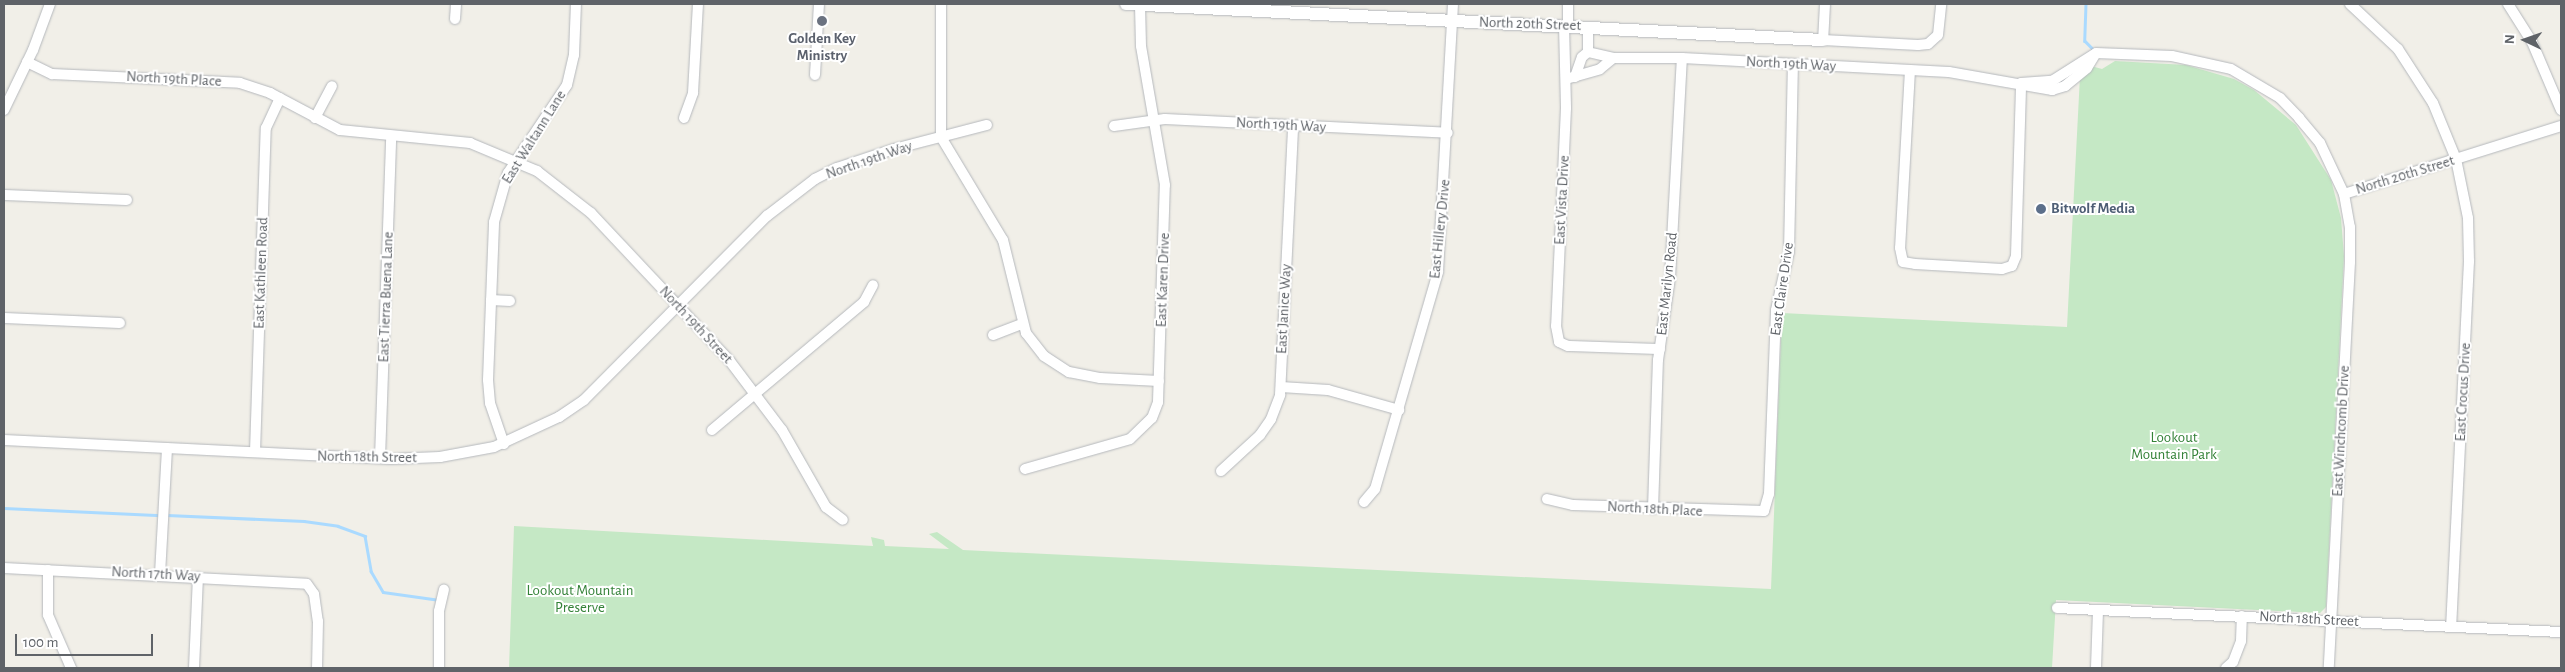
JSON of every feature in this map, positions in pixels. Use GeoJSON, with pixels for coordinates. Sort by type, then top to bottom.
{"type":"FeatureCollection","features":[{"type":"Feature","properties":{"kind":"street"},"geometry":{"type":"LineString","coordinates":[[4,110],[27,62],[50,4]]}},
{"type":"Feature","properties":{"kind":"street"},"geometry":{"type":"LineString","coordinates":[[455,19],[456,4]]}},
{"type":"Feature","properties":{"kind":"street","name":"East Waltann Lane"},"geometry":{"type":"LineString","coordinates":[[504,444],[490,403],[488,380],[494,222],[498,198],[517,160],[567,85],[574,55],[576,4]]}},
{"type":"Feature","properties":{"kind":"street"},"geometry":{"type":"LineString","coordinates":[[684,118],[693,93],[698,4]]}},
{"type":"Feature","properties":{"kind":"street"},"geometry":{"type":"LineString","coordinates":[[815,75],[818,4]]}},
{"type":"Feature","properties":{"kind":"street"},"geometry":{"type":"LineString","coordinates":[[941,4],[941,137],[1003,240],[1022,324],[1044,356],[1069,372],[1100,378],[1159,381]]}},
{"type":"Feature","properties":{"kind":"street","name":"North 20th Street"},"geometry":{"type":"LineString","coordinates":[[1126,4],[1918,45],[1934,40],[1938,35],[1940,4]]}},
{"type":"Feature","properties":{"kind":"street","name":"East Karen Drive"},"geometry":{"type":"LineString","coordinates":[[1025,470],[1130,440],[1152,418],[1158,402],[1166,194],[1141,46],[1140,4]]}},
{"type":"Feature","properties":{"kind":"street","name":"East Hillery Drive"},"geometry":{"type":"LineString","coordinates":[[1364,502],[1375,489],[1438,272],[1448,133],[1453,4]]}},
{"type":"Feature","properties":{"kind":"street","name":"East Vista Drive"},"geometry":{"type":"LineString","coordinates":[[1568,4],[1564,57],[1571,78],[1556,326],[1558,342],[1568,346],[1660,349]]}},
{"type":"Feature","properties":{"kind":"street"},"geometry":{"type":"LineString","coordinates":[[1823,40],[1825,4]]}},
{"type":"Feature","properties":{"kind":"street","name":"East Crocus Drive"},"geometry":{"type":"LineString","coordinates":[[2350,4],[2398,49],[2418,77],[2456,158],[2468,218],[2469,261],[2451,626]]}},
{"type":"Feature","properties":{"kind":"street"},"geometry":{"type":"LineString","coordinates":[[2508,4],[2532,42],[2561,110]]}},
{"type":"Feature","properties":{"kind":"street"},"geometry":{"type":"LineString","coordinates":[[1588,27],[1588,52],[1613,58]]}},
{"type":"Feature","properties":{"kind":"street","name":"East Vista Drive"},"geometry":{"type":"LineString","coordinates":[[1571,78],[1580,61],[1588,52]]}},
{"type":"Feature","properties":{"kind":"street","name":"North 19th Way"},"geometry":{"type":"LineString","coordinates":[[1613,58],[1682,58],[1793,66],[1949,72],[2021,84],[2040,90],[2065,86],[2087,68],[2096,53]]}},
{"type":"Feature","properties":{"kind":"street","name":"North 20th Street"},"geometry":{"type":"LineString","coordinates":[[2096,53],[2196,59],[2240,74],[2280,98],[2299,118],[2320,143],[2344,194],[2561,126]]}},
{"type":"Feature","properties":{"kind":"street"},"geometry":{"type":"LineString","coordinates":[[1564,57],[1580,61]]}},
{"type":"Feature","properties":{"kind":"street"},"geometry":{"type":"LineString","coordinates":[[1571,78],[1600,69],[1613,58]]}},
{"type":"Feature","properties":{"kind":"street","name":"East Marilyn Road"},"geometry":{"type":"LineString","coordinates":[[1653,509],[1660,349],[1670,278],[1682,58]]}},
{"type":"Feature","properties":{"kind":"street","name":"North 19th Place"},"geometry":{"type":"LineString","coordinates":[[27,62],[52,74],[231,82],[259,88],[315,118],[354,133],[456,141],[517,160]]}},
{"type":"Feature","properties":{"kind":"street","name":"East Claire Drive"},"geometry":{"type":"LineString","coordinates":[[1764,511],[1769,494],[1776,310],[1789,252],[1793,66]]}},
{"type":"Feature","properties":{"kind":"street"},"geometry":{"type":"LineString","coordinates":[[1910,70],[1900,248],[1903,262],[2002,269],[2012,266],[2016,256],[2021,84]]}},
{"type":"Feature","properties":{"kind":"street"},"geometry":{"type":"LineString","coordinates":[[315,118],[332,86]]}},
{"type":"Feature","properties":{"kind":"street","name":"East Kathleen Road"},"geometry":{"type":"LineString","coordinates":[[255,452],[266,128],[280,98]]}},
{"type":"Feature","properties":{"kind":"street","name":"North 19th Way"},"geometry":{"type":"LineString","coordinates":[[1114,126],[1154,120],[1448,133]]}},
{"type":"Feature","properties":{"kind":"street","name":"North 19th Way"},"geometry":{"type":"LineString","coordinates":[[679,306],[767,216],[815,179],[878,154],[987,125]]}},
{"type":"Feature","properties":{"kind":"street","name":"East Janice Way"},"geometry":{"type":"LineString","coordinates":[[1220,471],[1260,435],[1270,419],[1281,387],[1293,126]]}},
{"type":"Feature","properties":{"kind":"street","name":"East Tierra Buena Lane"},"geometry":{"type":"LineString","coordinates":[[380,458],[391,136]]}},
{"type":"Feature","properties":{"kind":"street","name":"North 19th Street"},"geometry":{"type":"LineString","coordinates":[[517,160],[576,198],[679,306],[757,394],[797,454],[826,508],[843,520]]}},
{"type":"Feature","properties":{"kind":"street","name":"East Winchcomb Drive"},"geometry":{"type":"LineString","coordinates":[[2329,668],[2350,262],[2350,228],[2344,194]]}},
{"type":"Feature","properties":{"kind":"street"},"geometry":{"type":"LineString","coordinates":[[4,195],[127,200]]}},
{"type":"Feature","properties":{"kind":"street"},"geometry":{"type":"LineString","coordinates":[[712,430],[864,302],[873,285]]}},
{"type":"Feature","properties":{"kind":"street"},"geometry":{"type":"LineString","coordinates":[[491,300],[510,301]]}},
{"type":"Feature","properties":{"kind":"street","name":"North 18th Street"},"geometry":{"type":"LineString","coordinates":[[4,440],[380,458],[440,457],[504,444],[559,417],[584,400],[679,306]]}},
{"type":"Feature","properties":{"kind":"street"},"geometry":{"type":"LineString","coordinates":[[4,318],[120,323]]}},
{"type":"Feature","properties":{"kind":"street"},"geometry":{"type":"LineString","coordinates":[[993,335],[1022,324]]}},
{"type":"Feature","properties":{"kind":"street"},"geometry":{"type":"LineString","coordinates":[[1281,387],[1328,390],[1399,410]]}},
{"type":"Feature","properties":{"kind":"street"},"geometry":{"type":"LineString","coordinates":[[160,574],[167,448]]}},
{"type":"Feature","properties":{"kind":"street","name":"North 18th Place"},"geometry":{"type":"LineString","coordinates":[[1546,499],[1573,506],[1764,511]]}},
{"type":"Feature","properties":{"kind":"street","name":"North 17th Way"},"geometry":{"type":"LineString","coordinates":[[4,568],[198,576],[307,584],[314,594],[318,621],[316,668]]}},
{"type":"Feature","properties":{"kind":"street"},"geometry":{"type":"LineString","coordinates":[[48,570],[48,615],[71,668]]}},
{"type":"Feature","properties":{"kind":"street"},"geometry":{"type":"LineString","coordinates":[[194,668],[198,576]]}},
{"type":"Feature","properties":{"kind":"street"},"geometry":{"type":"LineString","coordinates":[[439,668],[439,611],[444,590]]}},
{"type":"Feature","properties":{"kind":"street","name":"North 18th Street"},"geometry":{"type":"LineString","coordinates":[[2057,608],[2561,632]]}},
{"type":"Feature","properties":{"kind":"street"},"geometry":{"type":"LineString","coordinates":[[2096,668],[2098,610]]}},
{"type":"Feature","properties":{"kind":"street"},"geometry":{"type":"LineString","coordinates":[[2226,668],[2234,662],[2240,641],[2242,616]]}},
{"type":"Feature","properties":{"kind":"green space"},"geometry":{"type":"Polygon","coordinates":[[[2115,61],[2186,65],[2234,79],[2254,90],[2296,125],[2331,180],[2341,218],[2344,256],[2326,607],[2320,613],[2056,600],[2052,668],[509,668],[514,526],[873,546],[871,537],[884,540],[885,546],[949,549],[929,534],[937,532],[963,550],[1771,589],[1782,313],[2067,327],[2080,76],[2091,66],[2102,69],[2115,61]]]}},
{"type":"Feature","properties":{"kind":"waterway"},"geometry":{"type":"LineString","coordinates":[[2086,4],[2085,41],[2094,50]]}},
{"type":"Feature","properties":{"kind":"waterway"},"geometry":{"type":"LineString","coordinates":[[4,508],[161,515]]}},
{"type":"Feature","properties":{"kind":"waterway"},"geometry":{"type":"LineString","coordinates":[[167,515],[304,521],[338,526],[365,536],[371,571],[383,592],[439,600]]}},
{"type":"Feature","properties":{"kind":"place","name":"Golden Key Ministry"},"geometry":{"type":"Point","coordinates":[822,21]}},
{"type":"Feature","properties":{"kind":"place","name":"Bitwolf Media"},"geometry":{"type":"Point","coordinates":[2041,209]}},
{"type":"Feature","properties":{"kind":"park label","name":"Lookout Mountain Park"},"geometry":{"type":"Point","coordinates":[2174,446]}},
{"type":"Feature","properties":{"kind":"park label","name":"Lookout Mountain Preserve"},"geometry":{"type":"Point","coordinates":[580,598]}}]}
